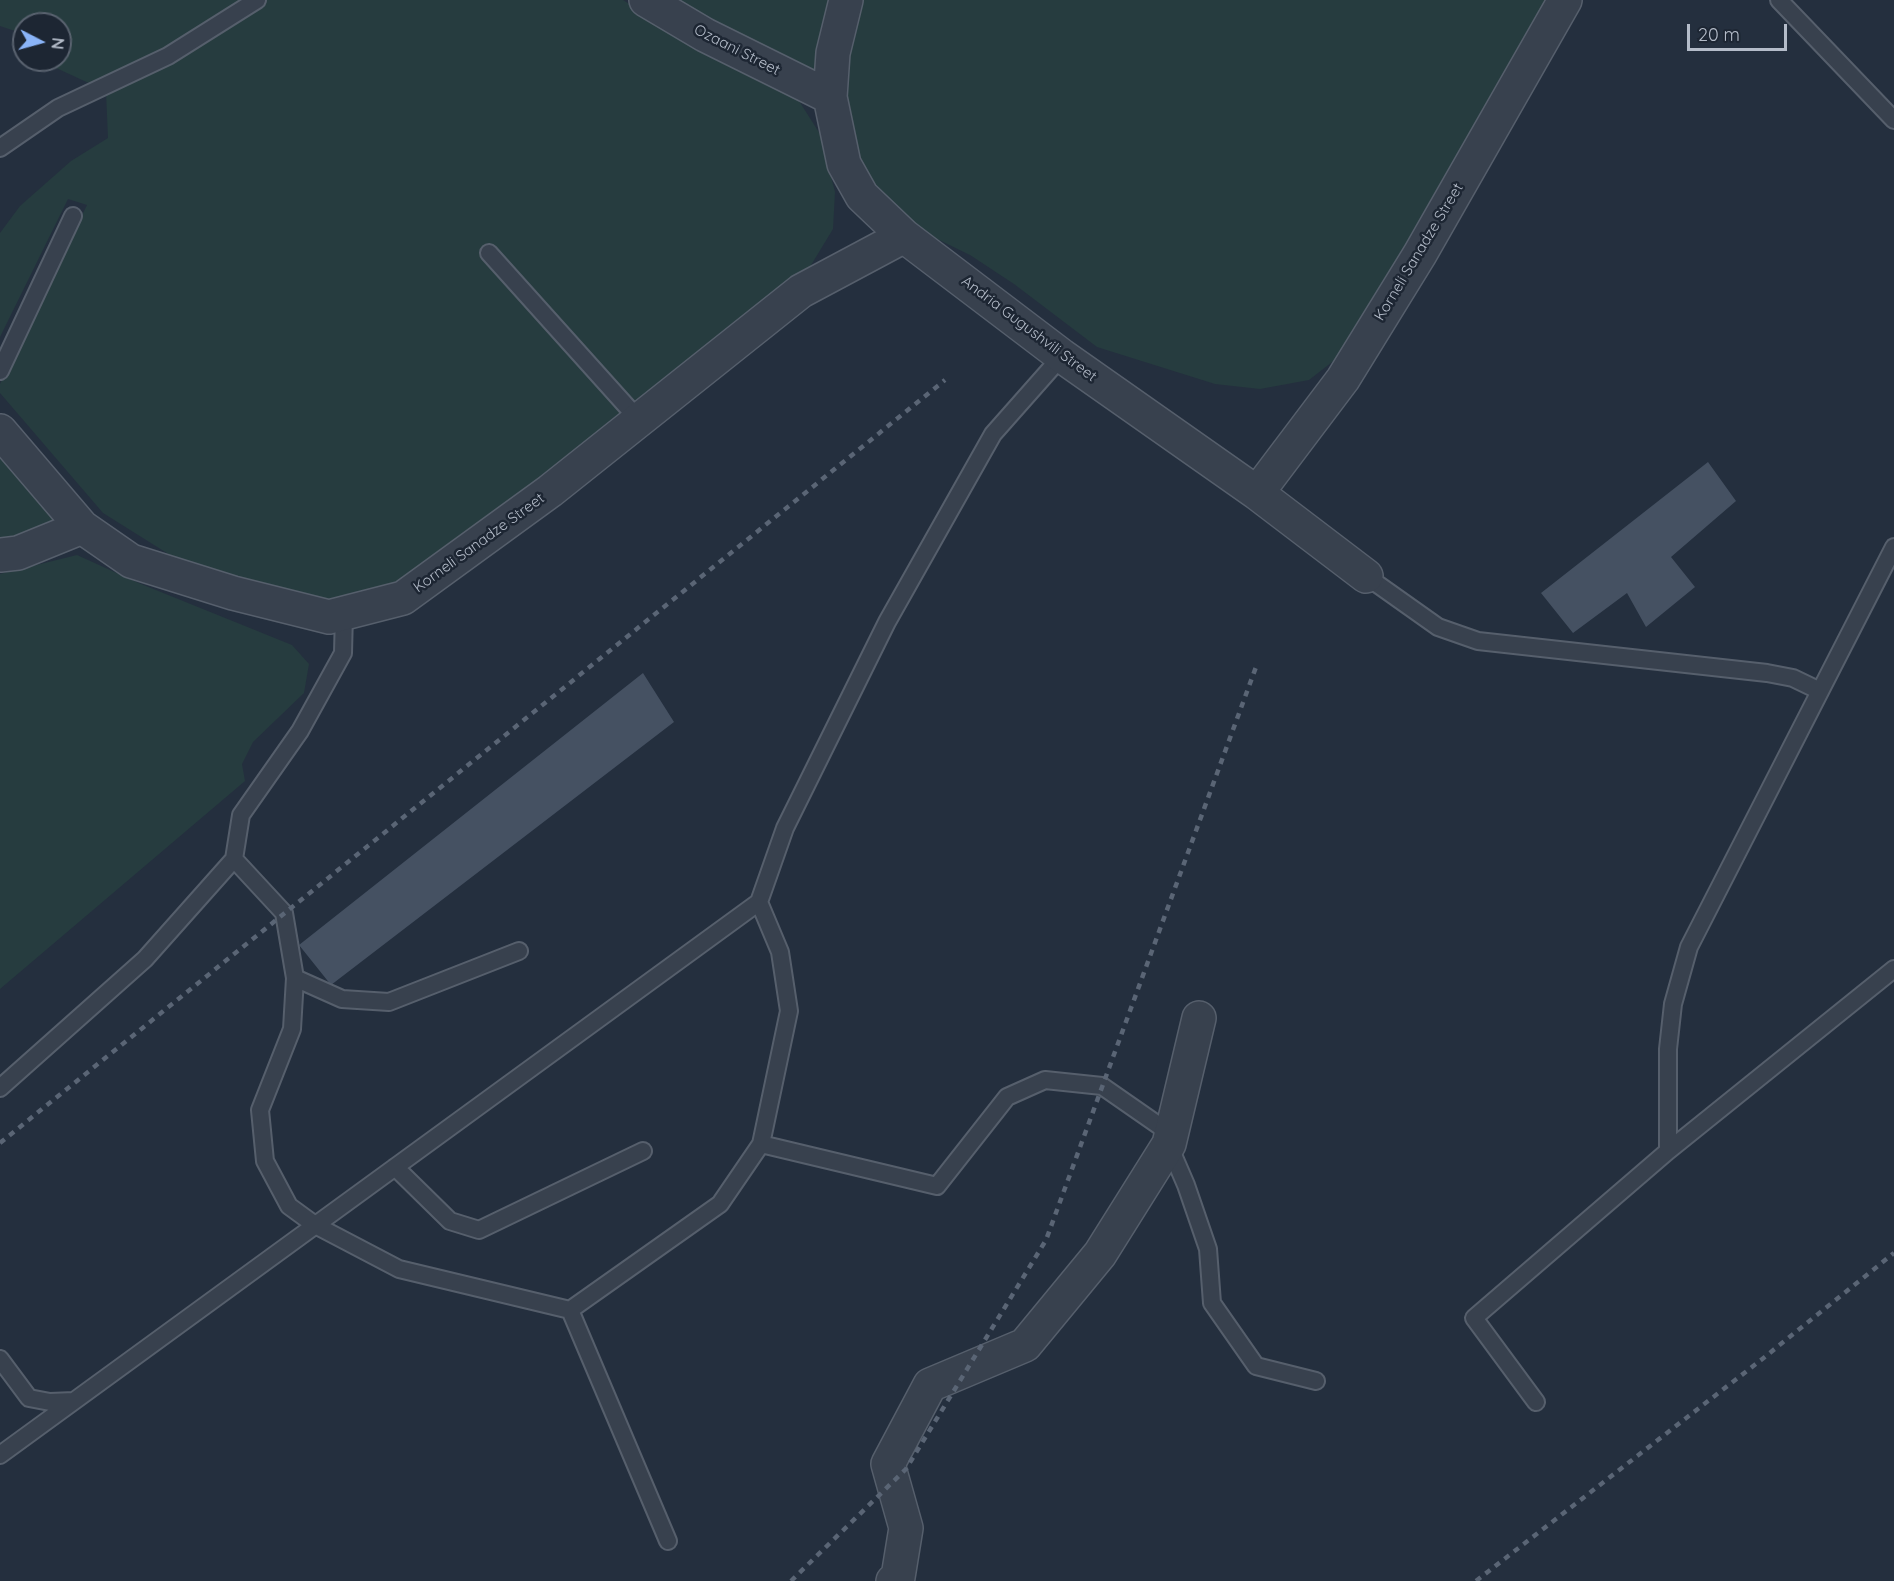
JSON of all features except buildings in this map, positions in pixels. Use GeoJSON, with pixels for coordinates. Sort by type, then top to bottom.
{"type":"FeatureCollection","features":[{"type":"Feature","properties":{"kind":"street","name":"Ozaani Street"},"geometry":{"type":"LineString","coordinates":[[646,0],[705,35],[830,97]]}},
{"type":"Feature","properties":{"kind":"street","name":"Andria Gugushvili Street"},"geometry":{"type":"LineString","coordinates":[[846,0],[833,53],[830,97],[844,164],[862,196],[904,236],[1062,356],[1257,493],[1366,576]]}},
{"type":"Feature","properties":{"kind":"street","name":"Korneli Sanadze Street"},"geometry":{"type":"LineString","coordinates":[[1257,493],[1343,379],[1420,254],[1565,0]]}},
{"type":"Feature","properties":{"kind":"street","name":"Korneli Sanadze Street"},"geometry":{"type":"LineString","coordinates":[[0,431],[82,527],[131,561],[233,593],[329,617],[404,598],[550,491],[801,291],[904,236]]}},
{"type":"Feature","properties":{"kind":"street"},"geometry":{"type":"LineString","coordinates":[[0,555],[18,553],[82,527]]}},
{"type":"Feature","properties":{"kind":"street"},"geometry":{"type":"LineString","coordinates":[[893,1581],[898,1577],[906,1528],[888,1464],[930,1385],[1026,1345],[1100,1254],[1169,1144],[1199,1018]]}},
{"type":"Feature","properties":{"kind":"lane"},"geometry":{"type":"LineString","coordinates":[[0,148],[58,108],[168,56],[257,0]]}},
{"type":"Feature","properties":{"kind":"lane"},"geometry":{"type":"LineString","coordinates":[[1779,0],[1894,120]]}},
{"type":"Feature","properties":{"kind":"lane"},"geometry":{"type":"LineString","coordinates":[[0,371],[73,216]]}},
{"type":"Feature","properties":{"kind":"lane"},"geometry":{"type":"LineString","coordinates":[[489,253],[639,420]]}},
{"type":"Feature","properties":{"kind":"lane"},"geometry":{"type":"LineString","coordinates":[[0,1455],[759,902],[785,828],[887,621],[993,434],[1062,356]]}},
{"type":"Feature","properties":{"kind":"lane"},"geometry":{"type":"LineString","coordinates":[[1668,1151],[1668,1049],[1673,1004],[1689,947],[1894,547]]}},
{"type":"Feature","properties":{"kind":"lane"},"geometry":{"type":"LineString","coordinates":[[1366,576],[1438,627],[1478,641],[1767,674],[1793,678],[1820,691]]}},
{"type":"Feature","properties":{"kind":"lane"},"geometry":{"type":"LineString","coordinates":[[0,1088],[145,959],[234,858],[241,815],[300,730],[343,653],[344,613]]}},
{"type":"Feature","properties":{"kind":"lane"},"geometry":{"type":"LineString","coordinates":[[234,858],[284,913],[295,978],[292,1029],[260,1110],[265,1161],[289,1206],[315,1225],[399,1269],[570,1310],[720,1204],[761,1144],[789,1011],[780,952],[759,902]]}},
{"type":"Feature","properties":{"kind":"lane"},"geometry":{"type":"LineString","coordinates":[[295,978],[342,999],[389,1002],[519,951]]}},
{"type":"Feature","properties":{"kind":"lane"},"geometry":{"type":"LineString","coordinates":[[1536,1402],[1474,1318],[1668,1151],[1894,969]]}},
{"type":"Feature","properties":{"kind":"lane"},"geometry":{"type":"LineString","coordinates":[[761,1144],[937,1186],[1007,1097],[1045,1080],[1102,1086],[1161,1127],[1186,1185],[1208,1249],[1212,1303],[1256,1366],[1316,1381]]}},
{"type":"Feature","properties":{"kind":"lane"},"geometry":{"type":"LineString","coordinates":[[395,1167],[450,1221],[479,1230],[643,1151]]}},
{"type":"Feature","properties":{"kind":"lane"},"geometry":{"type":"LineString","coordinates":[[570,1310],[668,1541]]}},
{"type":"Feature","properties":{"kind":"lane"},"geometry":{"type":"LineString","coordinates":[[0,1359],[29,1398],[50,1402],[74,1401]]}},
{"type":"Feature","properties":{"kind":"green space"},"geometry":{"type":"Polygon","coordinates":[[[0,0],[623,0],[686,41],[794,93],[820,134],[835,192],[833,229],[802,280],[401,589],[353,602],[261,592],[186,565],[103,513],[0,393],[0,384],[87,205],[68,199],[0,337],[0,233],[20,206],[71,161],[108,138],[106,91],[65,72],[72,72],[72,12],[12,12],[12,30],[0,26],[0,0]]]}},
{"type":"Feature","properties":{"kind":"green space"},"geometry":{"type":"Polygon","coordinates":[[[671,0],[834,0],[816,70],[793,67],[671,0]]]}},
{"type":"Feature","properties":{"kind":"green space"},"geometry":{"type":"Polygon","coordinates":[[[862,0],[1549,0],[1345,352],[1309,380],[1260,389],[1215,384],[1097,347],[1014,284],[970,255],[933,237],[896,214],[870,188],[848,145],[843,103],[851,40],[862,0]]]}},
{"type":"Feature","properties":{"kind":"green space"},"geometry":{"type":"Polygon","coordinates":[[[0,453],[55,515],[48,530],[0,546],[0,453]]]}},
{"type":"Feature","properties":{"kind":"green space"},"geometry":{"type":"Polygon","coordinates":[[[77,555],[141,584],[292,645],[309,664],[304,693],[253,742],[242,764],[245,781],[0,989],[0,574],[77,555]]]}},
{"type":"Feature","properties":{"kind":"railway"},"geometry":{"type":"LineString","coordinates":[[0,1143],[945,380]]}},
{"type":"Feature","properties":{"kind":"railway"},"geometry":{"type":"LineString","coordinates":[[791,1581],[906,1469],[1046,1240],[1256,667]]}},
{"type":"Feature","properties":{"kind":"railway"},"geometry":{"type":"LineString","coordinates":[[1476,1581],[1761,1360],[1894,1253]]}}]}
